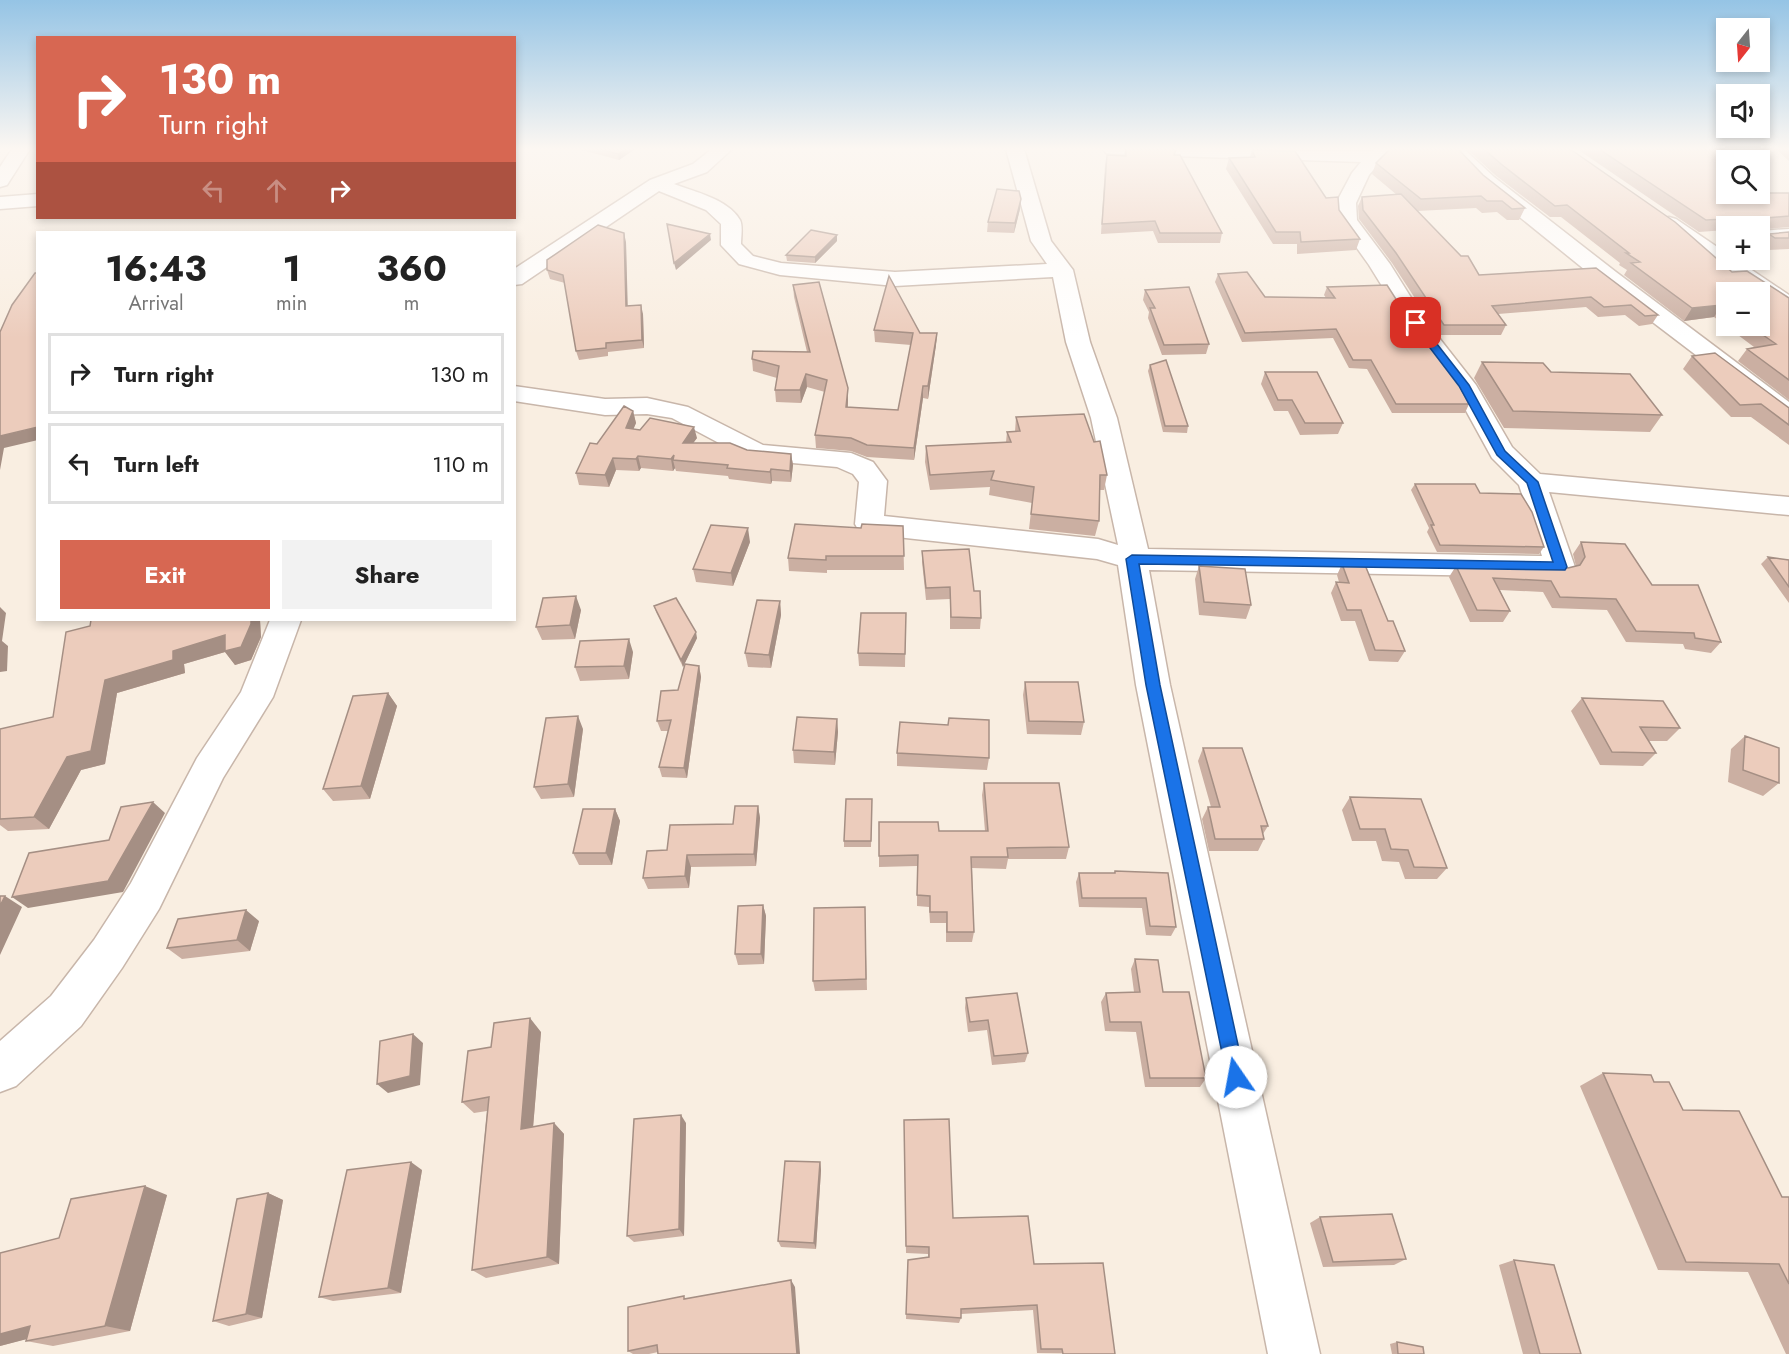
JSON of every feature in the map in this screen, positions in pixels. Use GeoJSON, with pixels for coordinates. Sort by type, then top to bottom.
{"type":"FeatureCollection","features":[{"type":"Feature","properties":{"kind":"street"},"geometry":{"type":"LineString","coordinates":[[516,278],[615,212]]}},
{"type":"Feature","properties":{"kind":"street"},"geometry":{"type":"LineString","coordinates":[[720,212],[731,222],[731,245],[746,260],[780,269],[895,279],[1062,270]]}},
{"type":"Feature","properties":{"kind":"street"},"geometry":{"type":"LineString","coordinates":[[1033,212],[1041,241],[1062,270],[1078,342],[1104,418],[1134,553],[1132,559],[1153,685],[1294,1354]]}},
{"type":"Feature","properties":{"kind":"street"},"geometry":{"type":"LineString","coordinates":[[516,393],[605,407],[647,405],[679,412],[758,453],[842,459],[863,468],[873,481],[869,524],[1098,549],[1132,559],[1560,567],[1532,482],[1501,452],[1464,385],[1416,323],[1379,264],[1347,220],[1347,212]]}},
{"type":"Feature","properties":{"kind":"street"},"geometry":{"type":"LineString","coordinates":[[1527,212],[1789,414]]}},
{"type":"Feature","properties":{"kind":"street"},"geometry":{"type":"LineString","coordinates":[[1656,214],[1789,305]]}},
{"type":"Feature","properties":{"kind":"street"},"geometry":{"type":"LineString","coordinates":[[1770,236],[1789,235]]}},
{"type":"Feature","properties":{"kind":"street"},"geometry":{"type":"LineString","coordinates":[[1698,243],[1716,241]]}},
{"type":"Feature","properties":{"kind":"street"},"geometry":{"type":"LineString","coordinates":[[1532,482],[1789,506]]}},
{"type":"Feature","properties":{"kind":"street"},"geometry":{"type":"LineString","coordinates":[[0,1070],[66,1011],[108,954],[139,906],[210,768],[256,697],[285,621]]}},
{"type":"Feature","properties":{"kind":"building"},"geometry":{"type":"Polygon","coordinates":[[[991,212],[1018,212],[1015,223],[988,222],[991,212]]]}},
{"type":"Feature","properties":{"kind":"building"},"geometry":{"type":"Polygon","coordinates":[[[1103,212],[1211,212],[1222,233],[1160,233],[1155,221],[1102,224],[1103,212]]]}},
{"type":"Feature","properties":{"kind":"building"},"geometry":{"type":"Polygon","coordinates":[[[1263,212],[1341,212],[1360,239],[1301,242],[1300,232],[1276,232],[1263,212]]]}},
{"type":"Feature","properties":{"kind":"building"},"geometry":{"type":"Polygon","coordinates":[[[1365,212],[1419,212],[1461,256],[1468,256],[1479,275],[1596,268],[1658,315],[1645,316],[1631,305],[1604,307],[1591,297],[1492,306],[1506,325],[1444,325],[1396,253],[1365,212]]]}},
{"type":"Feature","properties":{"kind":"building"},"geometry":{"type":"Polygon","coordinates":[[[1576,212],[1661,212],[1716,258],[1716,270],[1747,271],[1764,282],[1716,282],[1716,306],[1692,308],[1631,263],[1640,262],[1626,253],[1629,253],[1576,212]]]}},
{"type":"Feature","properties":{"kind":"building"},"geometry":{"type":"Polygon","coordinates":[[[1694,212],[1789,212],[1789,216],[1716,216],[1716,220],[1706,220],[1694,212]]]}},
{"type":"Feature","properties":{"kind":"building"},"geometry":{"type":"Polygon","coordinates":[[[667,224],[710,234],[674,263],[667,224]]]}},
{"type":"Feature","properties":{"kind":"building"},"geometry":{"type":"Polygon","coordinates":[[[598,225],[624,233],[626,306],[641,305],[642,340],[606,343],[606,348],[576,351],[563,275],[547,270],[547,260],[598,225]]]}},
{"type":"Feature","properties":{"kind":"building"},"geometry":{"type":"Polygon","coordinates":[[[811,230],[837,235],[815,257],[786,255],[811,230]]]}},
{"type":"Feature","properties":{"kind":"building"},"geometry":{"type":"Polygon","coordinates":[[[1789,232],[1789,238],[1775,238],[1770,234],[1789,232]]]}},
{"type":"Feature","properties":{"kind":"building"},"geometry":{"type":"Polygon","coordinates":[[[1247,272],[1265,297],[1335,298],[1327,287],[1387,285],[1410,321],[1456,379],[1469,404],[1396,404],[1371,360],[1353,360],[1336,329],[1245,333],[1218,274],[1247,272]]]}},
{"type":"Feature","properties":{"kind":"building"},"geometry":{"type":"Polygon","coordinates":[[[36,273],[36,427],[0,436],[0,332],[12,305],[36,273]]]}},
{"type":"Feature","properties":{"kind":"building"},"geometry":{"type":"Polygon","coordinates":[[[889,276],[920,333],[937,333],[928,386],[923,386],[914,448],[867,445],[851,438],[815,435],[827,380],[806,374],[800,390],[775,390],[779,366],[752,359],[753,351],[810,352],[793,285],[819,282],[848,388],[846,407],[898,410],[913,333],[874,330],[889,276]]]}},
{"type":"Feature","properties":{"kind":"building"},"geometry":{"type":"Polygon","coordinates":[[[1770,286],[1789,298],[1789,380],[1747,349],[1776,344],[1764,336],[1770,336],[1770,286]]]}},
{"type":"Feature","properties":{"kind":"building"},"geometry":{"type":"Polygon","coordinates":[[[1189,287],[1209,344],[1164,345],[1150,308],[1155,308],[1145,290],[1189,287]]]}},
{"type":"Feature","properties":{"kind":"building"},"geometry":{"type":"Polygon","coordinates":[[[1715,353],[1789,408],[1789,425],[1761,404],[1740,405],[1692,356],[1715,353]]]}},
{"type":"Feature","properties":{"kind":"building"},"geometry":{"type":"Polygon","coordinates":[[[1166,360],[1188,426],[1165,426],[1150,365],[1166,360]]]}},
{"type":"Feature","properties":{"kind":"building"},"geometry":{"type":"Polygon","coordinates":[[[1482,362],[1543,363],[1551,372],[1630,374],[1662,415],[1513,411],[1482,362]]]}},
{"type":"Feature","properties":{"kind":"building"},"geometry":{"type":"Polygon","coordinates":[[[1265,372],[1317,372],[1343,423],[1305,423],[1292,400],[1278,400],[1265,372]]]}},
{"type":"Feature","properties":{"kind":"building"},"geometry":{"type":"Polygon","coordinates":[[[624,406],[633,411],[626,428],[640,430],[650,418],[694,427],[683,443],[730,443],[747,450],[791,454],[790,471],[771,469],[770,472],[727,468],[728,465],[673,460],[674,455],[671,459],[638,456],[636,459],[613,458],[605,475],[576,473],[590,443],[597,444],[624,406]]]}},
{"type":"Feature","properties":{"kind":"building"},"geometry":{"type":"Polygon","coordinates":[[[1084,414],[1094,442],[1100,441],[1107,475],[1100,475],[1099,521],[1031,514],[1034,487],[991,480],[994,471],[930,475],[926,446],[1011,442],[1007,432],[1020,431],[1016,417],[1084,414]]]}},
{"type":"Feature","properties":{"kind":"building"},"geometry":{"type":"Polygon","coordinates":[[[1415,484],[1475,484],[1480,493],[1521,494],[1532,512],[1544,547],[1440,545],[1431,525],[1434,525],[1415,484]]]}},
{"type":"Feature","properties":{"kind":"building"},"geometry":{"type":"Polygon","coordinates":[[[795,524],[861,528],[862,524],[903,526],[904,556],[826,556],[826,560],[788,558],[795,524]]]}},
{"type":"Feature","properties":{"kind":"building"},"geometry":{"type":"Polygon","coordinates":[[[711,525],[748,528],[731,573],[693,569],[711,525]]]}},
{"type":"Feature","properties":{"kind":"building"},"geometry":{"type":"Polygon","coordinates":[[[1581,542],[1625,544],[1652,585],[1698,585],[1721,642],[1695,638],[1694,633],[1636,631],[1616,599],[1560,597],[1551,581],[1493,578],[1510,611],[1477,610],[1456,566],[1568,568],[1580,565],[1585,557],[1581,542]]]}},
{"type":"Feature","properties":{"kind":"building"},"geometry":{"type":"Polygon","coordinates":[[[969,549],[974,591],[980,591],[981,618],[951,617],[950,587],[926,588],[922,551],[969,549]]]}},
{"type":"Feature","properties":{"kind":"building"},"geometry":{"type":"Polygon","coordinates":[[[1768,557],[1789,560],[1789,587],[1768,557]]]}},
{"type":"Feature","properties":{"kind":"building"},"geometry":{"type":"Polygon","coordinates":[[[1342,564],[1365,565],[1388,621],[1393,621],[1405,651],[1375,650],[1361,610],[1347,610],[1336,582],[1349,583],[1342,564]]]}},
{"type":"Feature","properties":{"kind":"building"},"geometry":{"type":"Polygon","coordinates":[[[1199,566],[1245,569],[1251,605],[1204,602],[1199,566]]]}},
{"type":"Feature","properties":{"kind":"building"},"geometry":{"type":"Polygon","coordinates":[[[576,596],[570,625],[536,627],[543,598],[576,596]]]}},
{"type":"Feature","properties":{"kind":"building"},"geometry":{"type":"Polygon","coordinates":[[[676,598],[696,632],[681,660],[654,606],[676,598]]]}},
{"type":"Feature","properties":{"kind":"building"},"geometry":{"type":"Polygon","coordinates":[[[757,600],[780,601],[769,655],[745,653],[757,600]]]}},
{"type":"Feature","properties":{"kind":"building"},"geometry":{"type":"Polygon","coordinates":[[[861,613],[906,613],[905,654],[858,653],[861,613]]]}},
{"type":"Feature","properties":{"kind":"building"},"geometry":{"type":"Polygon","coordinates":[[[91,621],[251,621],[241,647],[225,651],[225,635],[173,651],[173,660],[105,680],[91,751],[67,757],[34,817],[0,819],[0,729],[53,717],[66,632],[90,626],[91,621]]]}},
{"type":"Feature","properties":{"kind":"building"},"geometry":{"type":"Polygon","coordinates":[[[629,639],[624,666],[575,667],[580,641],[629,639]]]}},
{"type":"Feature","properties":{"kind":"building"},"geometry":{"type":"Polygon","coordinates":[[[685,664],[699,666],[684,768],[659,767],[671,720],[657,721],[661,691],[678,690],[685,664]]]}},
{"type":"Feature","properties":{"kind":"building"},"geometry":{"type":"Polygon","coordinates":[[[1025,682],[1078,682],[1084,722],[1029,721],[1025,682]]]}},
{"type":"Feature","properties":{"kind":"building"},"geometry":{"type":"Polygon","coordinates":[[[388,693],[361,786],[323,789],[353,696],[388,693]]]}},
{"type":"Feature","properties":{"kind":"building"},"geometry":{"type":"Polygon","coordinates":[[[1582,698],[1663,701],[1680,728],[1640,727],[1656,753],[1612,752],[1582,698]]]}},
{"type":"Feature","properties":{"kind":"building"},"geometry":{"type":"Polygon","coordinates":[[[578,716],[568,784],[534,787],[546,718],[578,716]]]}},
{"type":"Feature","properties":{"kind":"building"},"geometry":{"type":"Polygon","coordinates":[[[797,717],[837,719],[834,752],[793,750],[797,717]]]}},
{"type":"Feature","properties":{"kind":"building"},"geometry":{"type":"Polygon","coordinates":[[[949,718],[989,720],[989,758],[897,753],[900,722],[948,725],[949,718]]]}},
{"type":"Feature","properties":{"kind":"building"},"geometry":{"type":"Polygon","coordinates":[[[1745,736],[1779,748],[1779,783],[1743,770],[1745,736]]]}},
{"type":"Feature","properties":{"kind":"building"},"geometry":{"type":"Polygon","coordinates":[[[1203,748],[1242,748],[1268,826],[1261,826],[1264,839],[1215,839],[1208,807],[1220,807],[1203,748]]]}},
{"type":"Feature","properties":{"kind":"building"},"geometry":{"type":"Polygon","coordinates":[[[984,783],[1059,783],[1069,847],[1007,848],[1008,857],[971,857],[974,932],[947,932],[947,912],[930,912],[930,896],[917,895],[918,855],[879,856],[879,822],[938,822],[939,831],[988,831],[984,783]]]}},
{"type":"Feature","properties":{"kind":"building"},"geometry":{"type":"Polygon","coordinates":[[[1350,797],[1421,799],[1447,868],[1414,867],[1408,850],[1391,849],[1385,829],[1360,829],[1350,797]]]}},
{"type":"Feature","properties":{"kind":"building"},"geometry":{"type":"Polygon","coordinates":[[[846,799],[872,799],[871,841],[844,841],[846,799]]]}},
{"type":"Feature","properties":{"kind":"building"},"geometry":{"type":"Polygon","coordinates":[[[153,802],[108,881],[12,897],[29,853],[109,840],[121,807],[153,802]]]}},
{"type":"Feature","properties":{"kind":"building"},"geometry":{"type":"Polygon","coordinates":[[[735,806],[758,806],[754,854],[687,855],[685,876],[643,878],[647,851],[667,850],[670,825],[733,824],[735,806]]]}},
{"type":"Feature","properties":{"kind":"building"},"geometry":{"type":"Polygon","coordinates":[[[583,809],[615,809],[606,853],[573,853],[583,809]]]}},
{"type":"Feature","properties":{"kind":"building"},"geometry":{"type":"Polygon","coordinates":[[[1115,871],[1168,873],[1176,927],[1150,926],[1146,898],[1082,898],[1079,873],[1115,873],[1115,871]]]}},
{"type":"Feature","properties":{"kind":"building"},"geometry":{"type":"Polygon","coordinates":[[[0,896],[5,896],[0,906],[0,896]]]}},
{"type":"Feature","properties":{"kind":"building"},"geometry":{"type":"Polygon","coordinates":[[[763,905],[761,954],[735,954],[738,906],[763,905]]]}},
{"type":"Feature","properties":{"kind":"building"},"geometry":{"type":"Polygon","coordinates":[[[865,907],[866,979],[813,981],[814,908],[865,907]]]}},
{"type":"Feature","properties":{"kind":"building"},"geometry":{"type":"Polygon","coordinates":[[[246,910],[237,940],[167,948],[178,919],[246,910]]]}},
{"type":"Feature","properties":{"kind":"building"},"geometry":{"type":"Polygon","coordinates":[[[1135,959],[1158,960],[1163,992],[1189,992],[1206,1078],[1150,1078],[1141,1022],[1110,1022],[1106,993],[1140,992],[1135,959]]]}},
{"type":"Feature","properties":{"kind":"building"},"geometry":{"type":"Polygon","coordinates":[[[1017,993],[1028,1053],[994,1056],[988,1020],[970,1022],[966,998],[1017,993]]]}},
{"type":"Feature","properties":{"kind":"building"},"geometry":{"type":"Polygon","coordinates":[[[530,1018],[521,1129],[554,1123],[547,1257],[472,1270],[489,1097],[462,1102],[468,1051],[491,1047],[494,1023],[530,1018]]]}},
{"type":"Feature","properties":{"kind":"building"},"geometry":{"type":"Polygon","coordinates":[[[413,1034],[410,1076],[377,1084],[380,1041],[413,1034]]]}},
{"type":"Feature","properties":{"kind":"building"},"geometry":{"type":"Polygon","coordinates":[[[1603,1073],[1651,1075],[1654,1082],[1669,1082],[1683,1110],[1739,1111],[1782,1197],[1789,1197],[1789,1284],[1779,1264],[1686,1262],[1603,1073]]]}},
{"type":"Feature","properties":{"kind":"building"},"geometry":{"type":"Polygon","coordinates":[[[681,1115],[679,1229],[627,1236],[634,1119],[681,1115]]]}},
{"type":"Feature","properties":{"kind":"building"},"geometry":{"type":"Polygon","coordinates":[[[949,1119],[953,1218],[1028,1216],[1034,1264],[1103,1263],[1115,1354],[1063,1354],[1062,1349],[1041,1349],[1037,1305],[961,1309],[961,1318],[906,1314],[908,1260],[929,1257],[929,1247],[906,1246],[904,1120],[949,1119]]]}},
{"type":"Feature","properties":{"kind":"building"},"geometry":{"type":"Polygon","coordinates":[[[785,1161],[820,1162],[814,1243],[778,1241],[785,1161]]]}},
{"type":"Feature","properties":{"kind":"building"},"geometry":{"type":"Polygon","coordinates":[[[411,1162],[388,1288],[319,1297],[347,1170],[411,1162]]]}},
{"type":"Feature","properties":{"kind":"building"},"geometry":{"type":"Polygon","coordinates":[[[145,1186],[105,1326],[26,1341],[30,1326],[0,1334],[0,1253],[59,1238],[71,1199],[145,1186]]]}},
{"type":"Feature","properties":{"kind":"building"},"geometry":{"type":"Polygon","coordinates":[[[268,1193],[246,1314],[213,1321],[237,1199],[268,1193]]]}},
{"type":"Feature","properties":{"kind":"building"},"geometry":{"type":"Polygon","coordinates":[[[1392,1214],[1406,1259],[1333,1262],[1320,1217],[1392,1214]]]}},
{"type":"Feature","properties":{"kind":"building"},"geometry":{"type":"Polygon","coordinates":[[[1514,1260],[1554,1265],[1581,1354],[1540,1354],[1514,1260]]]}},
{"type":"Feature","properties":{"kind":"building"},"geometry":{"type":"Polygon","coordinates":[[[791,1280],[797,1354],[658,1354],[657,1345],[628,1351],[628,1307],[791,1280]]]}},
{"type":"Feature","properties":{"kind":"building"},"geometry":{"type":"Polygon","coordinates":[[[1397,1342],[1423,1347],[1424,1354],[1398,1354],[1397,1342]]]}},
{"type":"Feature","properties":{"kind":"route"},"geometry":{"type":"LineString","coordinates":[[1236,1077],[1153,685],[1132,559],[1560,567],[1532,482],[1501,452],[1464,385],[1416,323]]}}]}
